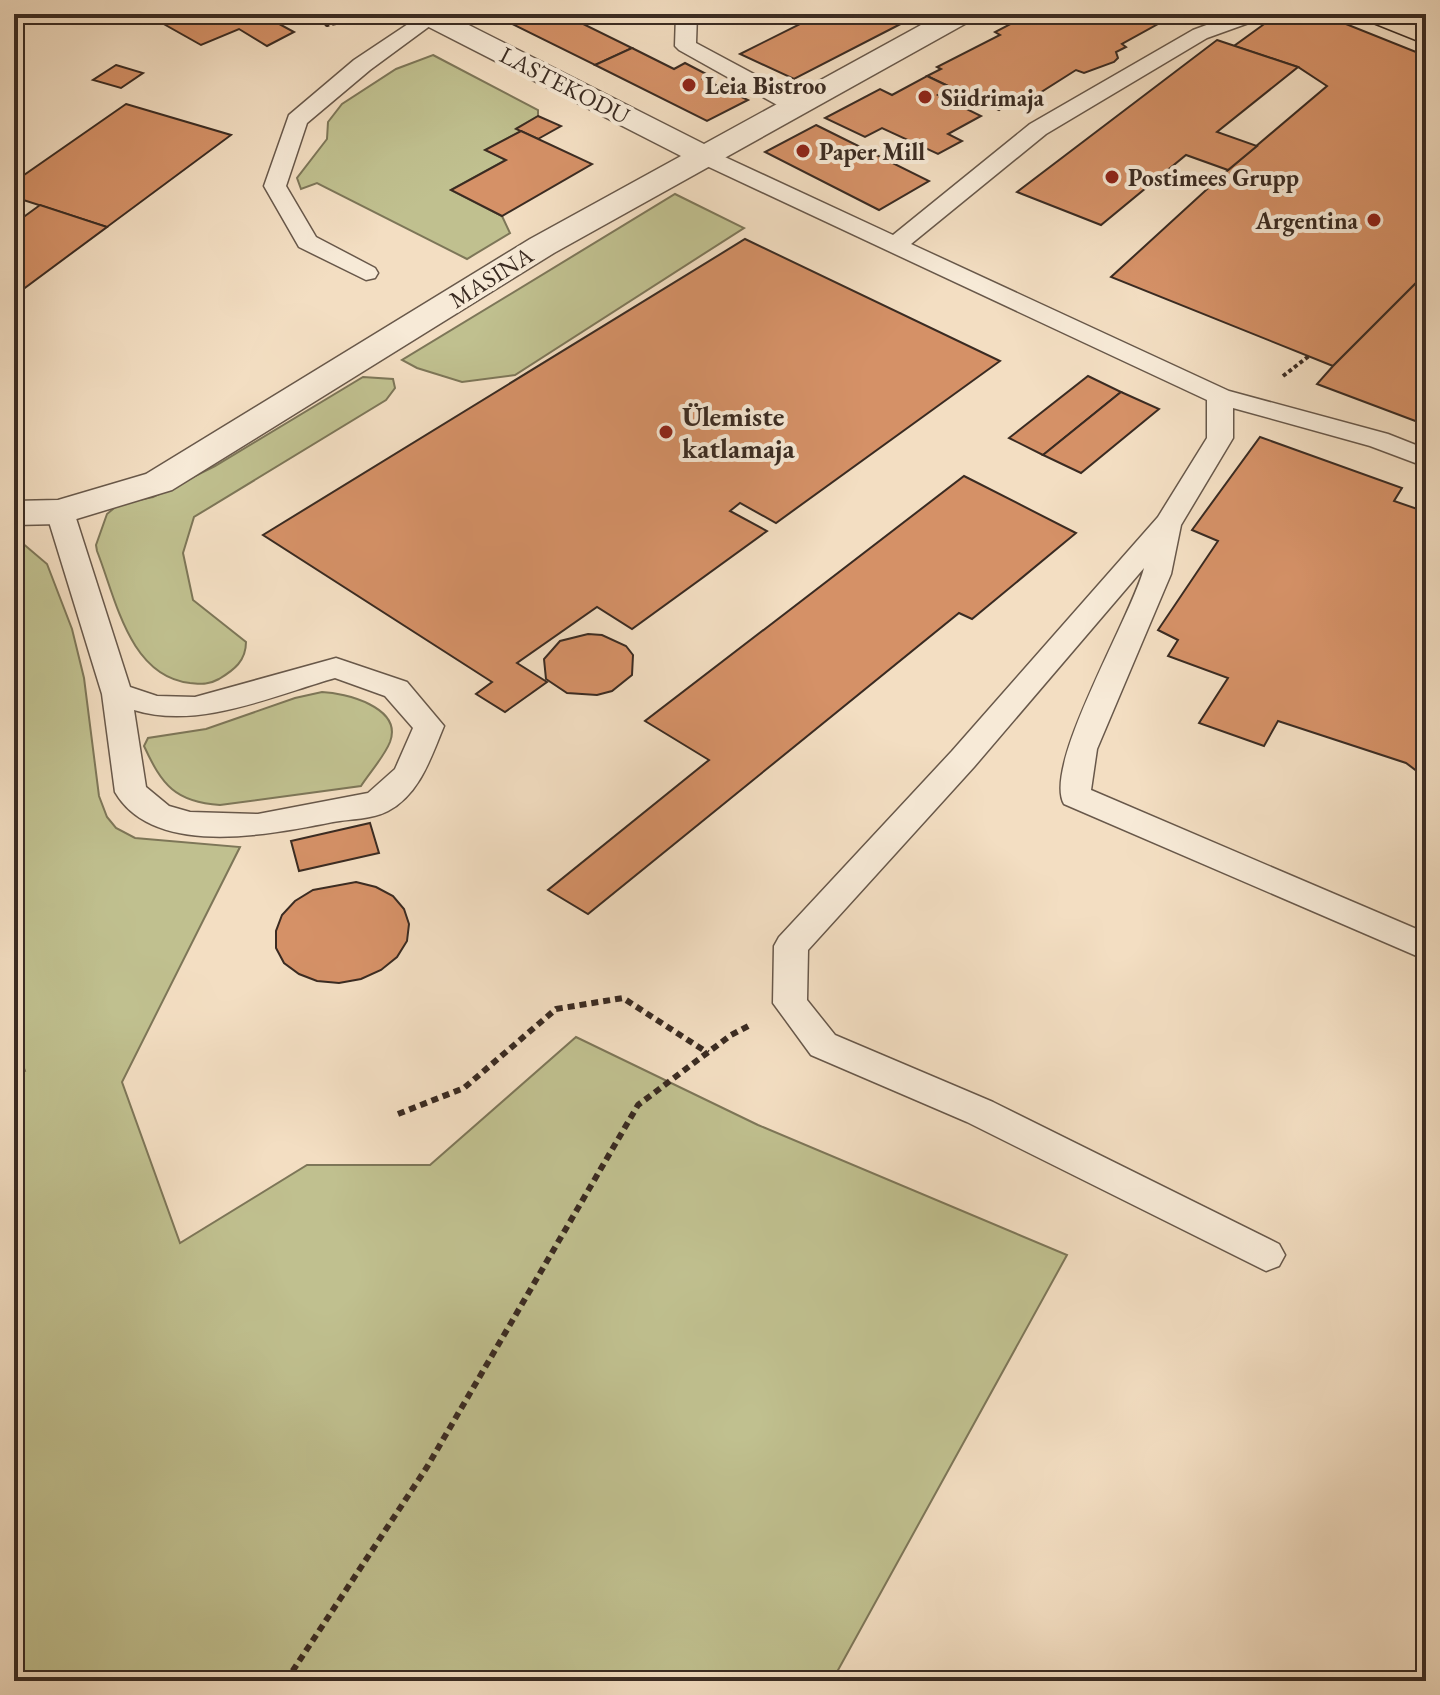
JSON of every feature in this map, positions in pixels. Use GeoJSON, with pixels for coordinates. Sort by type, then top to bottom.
{"type":"FeatureCollection","features":[{"type":"Feature","properties":{"kind":"main road"},"geometry":{"type":"LineString","coordinates":[[1376,14],[1426,35]]}},
{"type":"Feature","properties":{"kind":"street","name":"MASINA"},"geometry":{"type":"LineString","coordinates":[[14,513],[60,512],[159,482],[542,246],[962,14]]}},
{"type":"Feature","properties":{"kind":"street","name":"LASTEKODU"},"geometry":{"type":"LineString","coordinates":[[428,16],[704,156]]}},
{"type":"Feature","properties":{"kind":"lane"},"geometry":{"type":"LineString","coordinates":[[687,14],[686,46],[796,106]]}},
{"type":"Feature","properties":{"kind":"lane"},"geometry":{"type":"LineString","coordinates":[[366,273],[307,242],[275,186],[297,120],[362,65],[428,16]]}},
{"type":"Feature","properties":{"kind":"lane"},"geometry":{"type":"LineString","coordinates":[[895,245],[1038,129],[1200,34],[1250,16]]}},
{"type":"Feature","properties":{"kind":"lane"},"geometry":{"type":"LineString","coordinates":[[704,156],[1220,396],[1379,440],[1426,459]]}},
{"type":"Feature","properties":{"kind":"lane"},"geometry":{"type":"LineString","coordinates":[[1220,396],[1220,438],[1169,522],[963,759],[791,946],[790,1003],[823,1045],[980,1112],[1266,1255]]}},
{"type":"Feature","properties":{"kind":"lane"},"geometry":{"type":"LineString","coordinates":[[60,512],[117,694],[131,792],[159,815],[190,823],[258,825],[377,803],[408,775],[429,726],[396,689],[336,668],[195,707],[156,706],[117,694]]}},
{"type":"Feature","properties":{"kind":"lane"},"geometry":{"type":"LineString","coordinates":[[1169,522],[1157,574],[1082,749],[1075,796],[1426,947]]}},
{"type":"Feature","properties":{"kind":"path"},"geometry":{"type":"LineString","coordinates":[[307,14],[327,25],[366,16]]}},
{"type":"Feature","properties":{"kind":"path"},"geometry":{"type":"LineString","coordinates":[[398,1114],[464,1088],[556,1009],[623,998],[708,1053]]}},
{"type":"Feature","properties":{"kind":"path"},"geometry":{"type":"LineString","coordinates":[[286,1681],[427,1467],[638,1105],[744,1028]]}},
{"type":"Feature","properties":{"kind":"green space"},"geometry":{"type":"Polygon","coordinates":[[[433,55],[538,110],[538,116],[517,128],[521,131],[486,150],[506,160],[451,190],[502,216],[510,233],[467,259],[317,183],[301,189],[297,178],[327,139],[328,122],[342,104],[396,69],[433,55]]]}},
{"type":"Feature","properties":{"kind":"green space"},"geometry":{"type":"Polygon","coordinates":[[[675,194],[744,228],[515,375],[462,382],[402,360],[675,194]]]}},
{"type":"Feature","properties":{"kind":"green space"},"geometry":{"type":"Polygon","coordinates":[[[363,377],[393,379],[395,388],[386,400],[194,517],[183,553],[193,600],[246,642],[244,655],[238,664],[219,679],[202,684],[169,677],[152,666],[128,632],[97,551],[96,545],[107,514],[119,504],[153,497],[215,466],[363,377]]]}},
{"type":"Feature","properties":{"kind":"green space"},"geometry":{"type":"Polygon","coordinates":[[[14,536],[47,564],[72,629],[84,678],[99,796],[107,817],[116,828],[135,838],[240,847],[122,1082],[180,1243],[307,1165],[430,1165],[576,1037],[758,1125],[1067,1255],[832,1681],[14,1681],[14,1075],[25,1071],[14,1043],[14,536]]]}},
{"type":"Feature","properties":{"kind":"green space"},"geometry":{"type":"Polygon","coordinates":[[[322,692],[344,695],[370,704],[388,720],[392,730],[390,742],[361,786],[220,805],[205,803],[172,789],[157,771],[144,746],[148,738],[206,729],[295,698],[322,692]]]}},
{"type":"Feature","properties":{"kind":"building"},"geometry":{"type":"Polygon","coordinates":[[[146,14],[261,14],[294,32],[267,46],[239,29],[201,45],[146,14]]]}},
{"type":"Feature","properties":{"kind":"building"},"geometry":{"type":"Polygon","coordinates":[[[522,14],[563,14],[632,48],[595,65],[506,21],[522,14]]]}},
{"type":"Feature","properties":{"kind":"building"},"geometry":{"type":"Polygon","coordinates":[[[820,14],[920,14],[794,79],[740,54],[820,14]]]}},
{"type":"Feature","properties":{"kind":"building"},"geometry":{"type":"Polygon","coordinates":[[[1030,14],[1176,14],[1122,44],[1126,47],[1116,52],[1118,58],[1114,62],[1084,73],[1076,70],[1019,106],[1010,102],[999,110],[927,76],[941,69],[937,67],[1000,35],[995,32],[1030,14]]]}},
{"type":"Feature","properties":{"kind":"building"},"geometry":{"type":"Polygon","coordinates":[[[1278,14],[1321,14],[1426,56],[1426,273],[1333,366],[1111,277],[1228,170],[1327,86],[1298,67],[1234,46],[1278,14]]]}},
{"type":"Feature","properties":{"kind":"building"},"geometry":{"type":"Polygon","coordinates":[[[1217,40],[1298,67],[1217,132],[1257,146],[1228,170],[1186,155],[1101,225],[1017,192],[1217,40]]]}},
{"type":"Feature","properties":{"kind":"building"},"geometry":{"type":"Polygon","coordinates":[[[632,48],[674,69],[685,63],[710,76],[703,79],[748,100],[707,121],[595,65],[632,48]]]}},
{"type":"Feature","properties":{"kind":"building"},"geometry":{"type":"Polygon","coordinates":[[[116,65],[143,73],[121,88],[93,80],[116,65]]]}},
{"type":"Feature","properties":{"kind":"building"},"geometry":{"type":"Polygon","coordinates":[[[927,76],[952,88],[938,95],[981,116],[948,134],[962,141],[938,154],[882,128],[865,137],[825,118],[880,89],[892,95],[927,76]]]}},
{"type":"Feature","properties":{"kind":"building"},"geometry":{"type":"Polygon","coordinates":[[[126,104],[231,135],[107,227],[14,197],[14,182],[126,104]]]}},
{"type":"Feature","properties":{"kind":"building"},"geometry":{"type":"Polygon","coordinates":[[[538,116],[561,126],[538,139],[516,129],[538,116]]]}},
{"type":"Feature","properties":{"kind":"building"},"geometry":{"type":"Polygon","coordinates":[[[816,125],[929,181],[879,210],[765,152],[816,125]]]}},
{"type":"Feature","properties":{"kind":"building"},"geometry":{"type":"Polygon","coordinates":[[[521,131],[592,164],[502,216],[451,190],[506,160],[485,150],[521,131]]]}},
{"type":"Feature","properties":{"kind":"building"},"geometry":{"type":"Polygon","coordinates":[[[40,205],[107,227],[14,296],[14,224],[40,205]]]}},
{"type":"Feature","properties":{"kind":"building","name":"Ülemiste katlamaja"},"geometry":{"type":"Polygon","coordinates":[[[745,239],[1000,361],[776,523],[740,503],[730,511],[767,531],[632,629],[597,607],[517,663],[547,682],[505,712],[476,694],[492,682],[263,535],[745,239]]]}},
{"type":"Feature","properties":{"kind":"building"},"geometry":{"type":"Polygon","coordinates":[[[1426,273],[1426,425],[1317,384],[1333,366],[1426,273]]]}},
{"type":"Feature","properties":{"kind":"building"},"geometry":{"type":"Polygon","coordinates":[[[1088,376],[1121,392],[1043,455],[1009,438],[1088,376]]]}},
{"type":"Feature","properties":{"kind":"building"},"geometry":{"type":"Polygon","coordinates":[[[1121,392],[1159,409],[1081,473],[1043,455],[1121,392]]]}},
{"type":"Feature","properties":{"kind":"building"},"geometry":{"type":"Polygon","coordinates":[[[1260,437],[1402,488],[1394,501],[1426,512],[1426,778],[1406,763],[1278,721],[1264,746],[1199,723],[1228,678],[1168,656],[1178,640],[1158,630],[1218,541],[1192,530],[1260,437]]]}},
{"type":"Feature","properties":{"kind":"building"},"geometry":{"type":"Polygon","coordinates":[[[964,476],[1076,533],[972,619],[959,613],[588,914],[548,890],[709,760],[645,721],[964,476]]]}},
{"type":"Feature","properties":{"kind":"building"},"geometry":{"type":"Polygon","coordinates":[[[588,634],[602,635],[626,646],[633,655],[632,675],[612,691],[597,695],[567,693],[546,679],[544,659],[560,641],[588,634]]]}},
{"type":"Feature","properties":{"kind":"building"},"geometry":{"type":"Polygon","coordinates":[[[370,823],[379,853],[299,871],[291,841],[370,823]]]}},
{"type":"Feature","properties":{"kind":"building"},"geometry":{"type":"Polygon","coordinates":[[[356,882],[376,887],[393,896],[404,909],[409,924],[407,941],[397,957],[381,970],[361,979],[339,983],[317,981],[299,974],[284,963],[276,948],[276,931],[282,915],[295,901],[313,890],[356,882]]]}},
{"type":"Feature","properties":{"kind":"place","name":"Leia Bistroo"},"geometry":{"type":"Point","coordinates":[689,85]}},
{"type":"Feature","properties":{"kind":"place","name":"Siidrimaja"},"geometry":{"type":"Point","coordinates":[925,97]}},
{"type":"Feature","properties":{"kind":"place","name":"Paper Mill"},"geometry":{"type":"Point","coordinates":[803,151]}},
{"type":"Feature","properties":{"kind":"place","name":"Postimees Grupp"},"geometry":{"type":"Point","coordinates":[1112,177]}},
{"type":"Feature","properties":{"kind":"place","name":"Argentina"},"geometry":{"type":"Point","coordinates":[1374,220]}},
{"type":"Feature","properties":{"kind":"place","name":"Ülemiste katlamaja"},"geometry":{"type":"Point","coordinates":[666,432]}}]}
